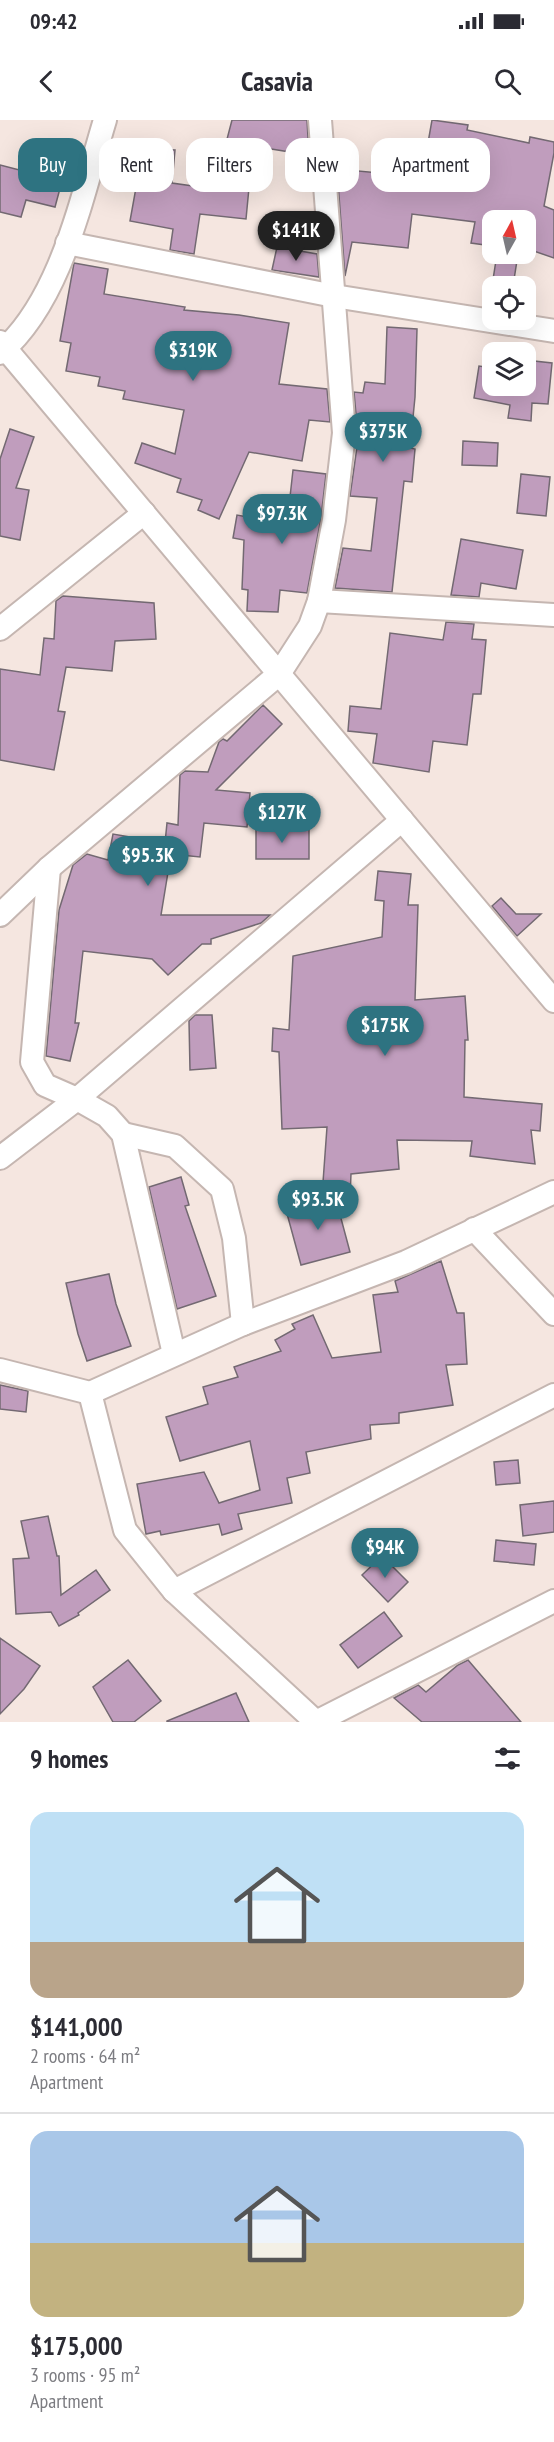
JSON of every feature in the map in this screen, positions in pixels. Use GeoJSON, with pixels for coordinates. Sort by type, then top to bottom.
{"type":"FeatureCollection","features":[{"type":"Feature","properties":{"kind":"street"},"geometry":{"type":"LineString","coordinates":[[105,120],[67,243],[41,305],[2,348],[144,513],[554,1001]]}},
{"type":"Feature","properties":{"kind":"street"},"geometry":{"type":"LineString","coordinates":[[0,915],[49,868],[279,674],[310,626],[319,601],[333,520],[344,433],[320,120]]}},
{"type":"Feature","properties":{"kind":"street"},"geometry":{"type":"LineString","coordinates":[[67,243],[334,296],[554,331]]}},
{"type":"Feature","properties":{"kind":"street"},"geometry":{"type":"LineString","coordinates":[[0,629],[144,513]]}},
{"type":"Feature","properties":{"kind":"street"},"geometry":{"type":"LineString","coordinates":[[319,601],[554,615]]}},
{"type":"Feature","properties":{"kind":"street"},"geometry":{"type":"LineString","coordinates":[[0,1158],[77,1099],[402,820]]}},
{"type":"Feature","properties":{"kind":"street"},"geometry":{"type":"LineString","coordinates":[[49,868],[32,1062],[45,1085],[107,1116],[123,1134],[174,1354]]}},
{"type":"Feature","properties":{"kind":"street"},"geometry":{"type":"LineString","coordinates":[[123,1134],[175,1146],[222,1189],[234,1238],[243,1324]]}},
{"type":"Feature","properties":{"kind":"street"},"geometry":{"type":"LineString","coordinates":[[0,1370],[90,1393],[243,1324],[405,1262],[554,1192]]}},
{"type":"Feature","properties":{"kind":"street"},"geometry":{"type":"LineString","coordinates":[[474,1229],[554,1314]]}},
{"type":"Feature","properties":{"kind":"street"},"geometry":{"type":"LineString","coordinates":[[90,1393],[125,1530],[174,1591],[316,1722],[554,1601]]}},
{"type":"Feature","properties":{"kind":"street"},"geometry":{"type":"LineString","coordinates":[[174,1591],[554,1395]]}},
{"type":"Feature","properties":{"kind":"building"},"geometry":{"type":"Polygon","coordinates":[[[232,120],[307,120],[308,138],[285,138],[285,151],[273,149],[273,138],[227,138],[232,120]]]}},
{"type":"Feature","properties":{"kind":"building"},"geometry":{"type":"Polygon","coordinates":[[[432,120],[468,125],[467,130],[529,143],[530,137],[554,142],[544,206],[554,210],[554,258],[536,252],[536,210],[482,210],[482,245],[471,243],[475,222],[412,214],[408,248],[352,242],[345,276],[339,192],[359,192],[359,171],[371,172],[371,192],[490,192],[490,138],[429,138],[432,120]]]}},
{"type":"Feature","properties":{"kind":"building"},"geometry":{"type":"Polygon","coordinates":[[[0,165],[18,170],[18,192],[59,192],[55,207],[26,200],[21,217],[0,212],[0,165]]]}},
{"type":"Feature","properties":{"kind":"building"},"geometry":{"type":"Polygon","coordinates":[[[174,183],[186,185],[186,192],[249,192],[246,219],[200,214],[194,254],[170,250],[173,229],[130,221],[135,192],[174,192],[174,183]]]}},
{"type":"Feature","properties":{"kind":"building"},"geometry":{"type":"Polygon","coordinates":[[[277,247],[317,254],[319,277],[272,270],[277,247]]]}},
{"type":"Feature","properties":{"kind":"building"},"geometry":{"type":"Polygon","coordinates":[[[74,263],[108,269],[104,294],[185,307],[184,310],[289,323],[279,384],[327,389],[330,422],[309,420],[302,461],[249,452],[219,519],[198,510],[202,500],[177,492],[181,479],[135,463],[142,443],[175,454],[184,410],[123,399],[125,391],[98,386],[100,377],[66,371],[71,343],[60,341],[74,263]]]}},
{"type":"Feature","properties":{"kind":"building"},"geometry":{"type":"Polygon","coordinates":[[[495,264],[516,264],[515,276],[494,276],[495,264]]]}},
{"type":"Feature","properties":{"kind":"building"},"geometry":{"type":"Polygon","coordinates":[[[387,327],[417,329],[415,397],[410,448],[415,449],[412,482],[404,481],[392,592],[335,588],[343,548],[371,551],[377,498],[350,496],[360,426],[357,425],[354,392],[363,393],[365,382],[385,384],[387,327]]]}},
{"type":"Feature","properties":{"kind":"building"},"geometry":{"type":"Polygon","coordinates":[[[536,361],[552,363],[548,404],[532,403],[531,421],[508,418],[510,405],[474,398],[479,366],[482,366],[482,396],[536,396],[536,361]]]}},
{"type":"Feature","properties":{"kind":"building"},"geometry":{"type":"Polygon","coordinates":[[[10,429],[34,437],[16,488],[29,490],[20,540],[0,536],[0,459],[10,429]]]}},
{"type":"Feature","properties":{"kind":"building"},"geometry":{"type":"Polygon","coordinates":[[[463,441],[498,443],[497,466],[462,465],[463,441]]]}},
{"type":"Feature","properties":{"kind":"building"},"geometry":{"type":"Polygon","coordinates":[[[293,470],[326,474],[321,518],[307,593],[280,590],[278,612],[247,611],[248,590],[242,589],[244,540],[233,538],[237,515],[287,524],[293,470]]]}},
{"type":"Feature","properties":{"kind":"building"},"geometry":{"type":"Polygon","coordinates":[[[521,474],[550,477],[546,516],[517,513],[521,474]]]}},
{"type":"Feature","properties":{"kind":"building"},"geometry":{"type":"Polygon","coordinates":[[[461,539],[523,550],[516,589],[481,583],[479,597],[451,595],[461,539]]]}},
{"type":"Feature","properties":{"kind":"building"},"geometry":{"type":"Polygon","coordinates":[[[63,596],[154,603],[156,639],[115,641],[112,671],[66,667],[58,711],[65,712],[54,770],[0,760],[0,669],[40,675],[44,638],[54,639],[56,601],[63,596]]]}},
{"type":"Feature","properties":{"kind":"building"},"geometry":{"type":"Polygon","coordinates":[[[446,622],[474,624],[472,639],[486,640],[481,694],[473,694],[467,745],[433,741],[429,772],[373,763],[377,734],[348,731],[350,706],[381,709],[390,633],[443,640],[446,622]]]}},
{"type":"Feature","properties":{"kind":"building"},"geometry":{"type":"Polygon","coordinates":[[[263,705],[282,724],[216,790],[250,793],[247,827],[204,823],[200,857],[171,854],[161,915],[270,915],[261,923],[211,939],[211,944],[202,944],[168,975],[152,959],[83,951],[75,1023],[79,1023],[70,1061],[46,1056],[59,910],[73,865],[87,854],[108,860],[113,834],[165,843],[167,823],[178,825],[180,775],[185,771],[208,772],[219,742],[223,739],[227,741],[263,705]]]}},
{"type":"Feature","properties":{"kind":"building"},"geometry":{"type":"Polygon","coordinates":[[[256,829],[309,829],[309,859],[256,859],[256,829]]]}},
{"type":"Feature","properties":{"kind":"building"},"geometry":{"type":"Polygon","coordinates":[[[378,871],[411,874],[408,905],[418,905],[415,1000],[465,996],[468,1040],[465,1040],[464,1097],[542,1104],[540,1131],[531,1130],[535,1164],[470,1156],[472,1141],[397,1140],[399,1169],[351,1174],[350,1197],[322,1196],[327,1127],[282,1129],[279,1052],[272,1051],[273,1028],[289,1030],[293,956],[382,937],[384,901],[375,900],[378,871]]]}},
{"type":"Feature","properties":{"kind":"building"},"geometry":{"type":"Polygon","coordinates":[[[501,898],[516,914],[541,914],[517,936],[492,906],[501,898]]]}},
{"type":"Feature","properties":{"kind":"building"},"geometry":{"type":"Polygon","coordinates":[[[195,1015],[212,1015],[216,1068],[190,1070],[189,1021],[195,1015]]]}},
{"type":"Feature","properties":{"kind":"building"},"geometry":{"type":"Polygon","coordinates":[[[181,1177],[189,1205],[185,1206],[216,1296],[177,1309],[149,1187],[181,1177]]]}},
{"type":"Feature","properties":{"kind":"building"},"geometry":{"type":"Polygon","coordinates":[[[335,1196],[350,1252],[301,1265],[286,1210],[335,1196]]]}},
{"type":"Feature","properties":{"kind":"building"},"geometry":{"type":"Polygon","coordinates":[[[441,1261],[457,1313],[464,1313],[467,1364],[446,1365],[453,1405],[399,1413],[399,1423],[370,1425],[371,1439],[306,1452],[310,1473],[287,1478],[292,1503],[238,1514],[242,1529],[222,1535],[219,1524],[161,1535],[160,1531],[146,1534],[137,1484],[204,1472],[219,1503],[260,1490],[250,1441],[180,1461],[166,1417],[208,1404],[203,1387],[238,1377],[234,1367],[281,1351],[275,1340],[295,1329],[292,1324],[313,1315],[332,1358],[381,1352],[373,1295],[398,1292],[395,1281],[441,1261]]]}},
{"type":"Feature","properties":{"kind":"building"},"geometry":{"type":"Polygon","coordinates":[[[109,1274],[116,1304],[131,1346],[87,1361],[66,1283],[109,1274]]]}},
{"type":"Feature","properties":{"kind":"building"},"geometry":{"type":"Polygon","coordinates":[[[0,1385],[28,1391],[26,1412],[0,1409],[0,1385]]]}},
{"type":"Feature","properties":{"kind":"building"},"geometry":{"type":"Polygon","coordinates":[[[518,1460],[520,1483],[496,1485],[494,1462],[518,1460]]]}},
{"type":"Feature","properties":{"kind":"building"},"geometry":{"type":"Polygon","coordinates":[[[554,1501],[554,1532],[523,1536],[520,1505],[554,1501]]]}},
{"type":"Feature","properties":{"kind":"building"},"geometry":{"type":"Polygon","coordinates":[[[48,1516],[57,1556],[59,1556],[61,1595],[96,1570],[110,1590],[78,1613],[79,1615],[59,1626],[51,1612],[16,1614],[13,1559],[29,1558],[21,1521],[48,1516]]]}},
{"type":"Feature","properties":{"kind":"building"},"geometry":{"type":"Polygon","coordinates":[[[496,1540],[536,1544],[534,1565],[494,1561],[496,1540]]]}},
{"type":"Feature","properties":{"kind":"building"},"geometry":{"type":"Polygon","coordinates":[[[382,1556],[408,1582],[388,1602],[362,1575],[382,1556]]]}},
{"type":"Feature","properties":{"kind":"building"},"geometry":{"type":"Polygon","coordinates":[[[384,1612],[402,1636],[358,1668],[340,1645],[384,1612]]]}},
{"type":"Feature","properties":{"kind":"building"},"geometry":{"type":"Polygon","coordinates":[[[0,1638],[40,1666],[24,1689],[0,1714],[0,1638]]]}},
{"type":"Feature","properties":{"kind":"building"},"geometry":{"type":"Polygon","coordinates":[[[128,1660],[161,1701],[134,1722],[113,1722],[93,1687],[128,1660]]]}},
{"type":"Feature","properties":{"kind":"building"},"geometry":{"type":"Polygon","coordinates":[[[468,1660],[521,1722],[422,1722],[394,1698],[418,1685],[426,1692],[458,1665],[468,1660]]]}},
{"type":"Feature","properties":{"kind":"building"},"geometry":{"type":"Polygon","coordinates":[[[236,1693],[249,1722],[167,1722],[167,1721],[236,1693]]]}}]}
